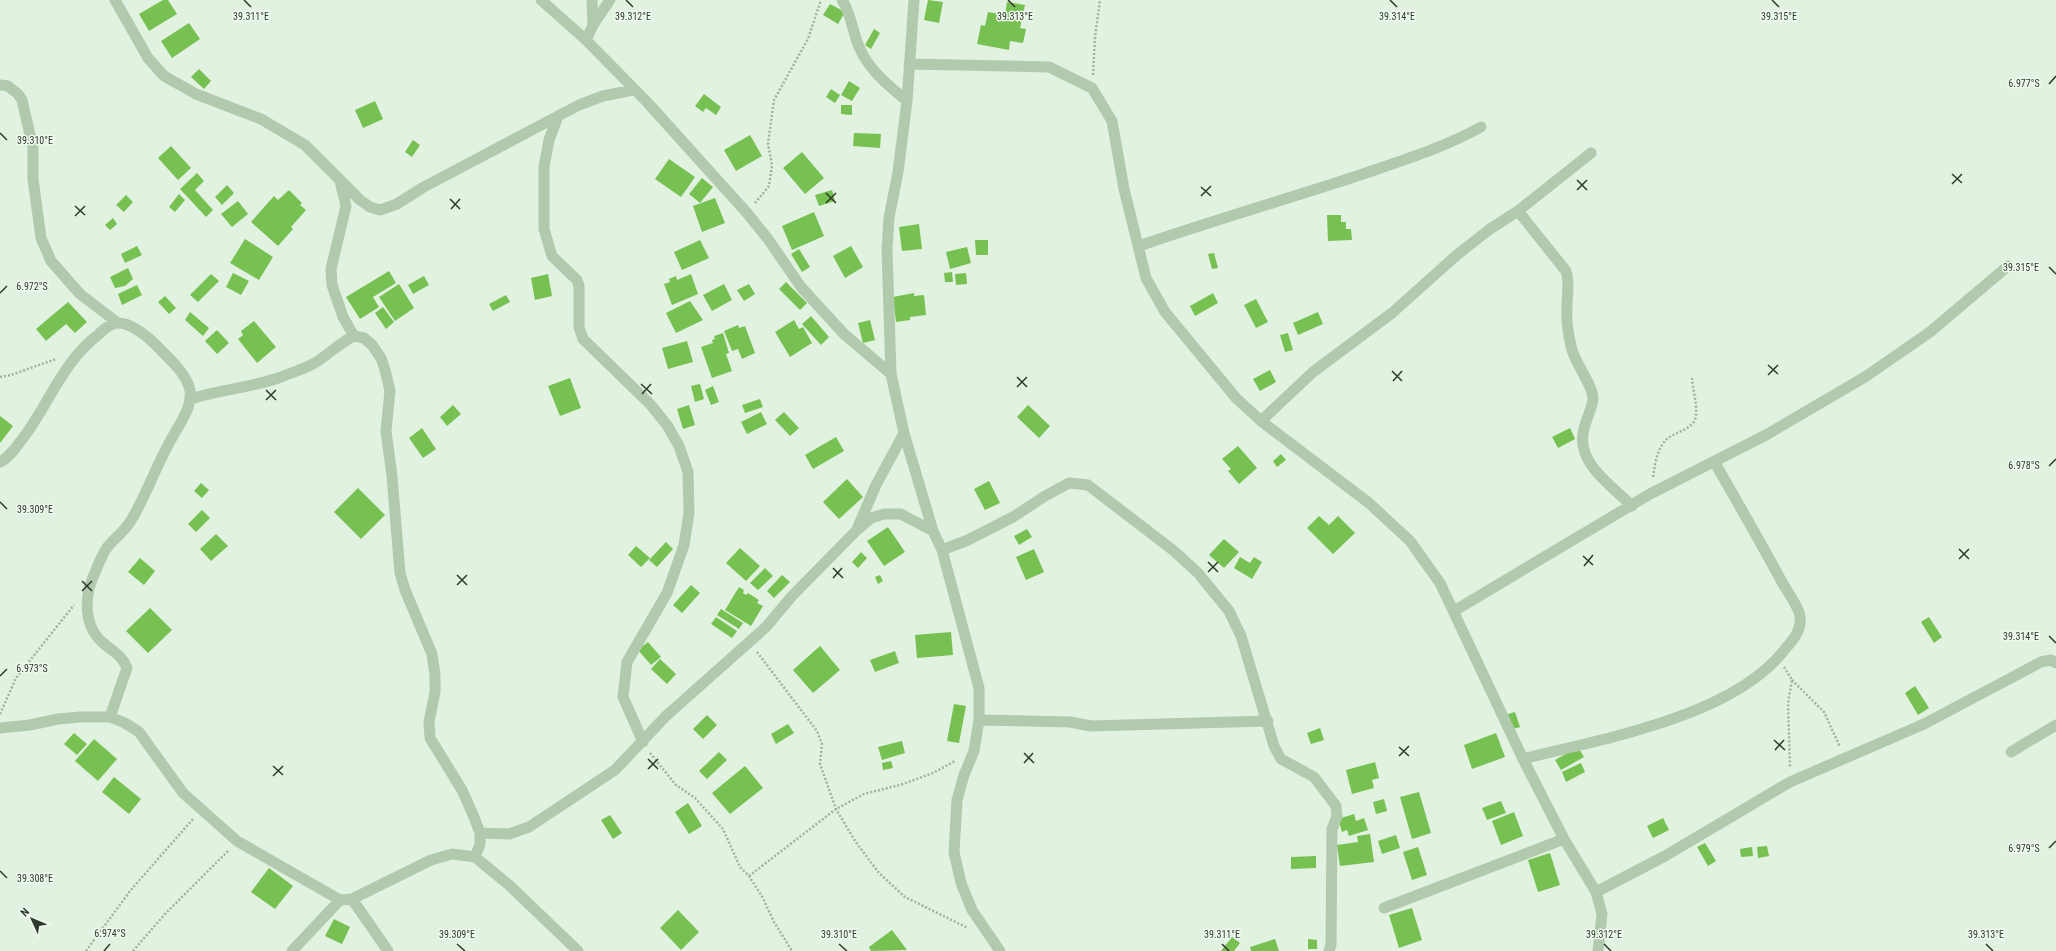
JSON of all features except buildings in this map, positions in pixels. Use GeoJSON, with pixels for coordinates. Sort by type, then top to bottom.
{"type":"FeatureCollection","features":[{"type":"Feature","properties":{"kind":"street"},"geometry":{"type":"LineString","coordinates":[[115,0],[148,58],[164,76],[196,94],[261,119],[305,145],[370,207],[380,210],[397,204],[422,188],[579,105],[603,96],[633,90]]}},
{"type":"Feature","properties":{"kind":"street"},"geometry":{"type":"LineString","coordinates":[[541,0],[586,40],[633,90],[647,102],[747,213],[768,239],[800,287],[844,334],[890,374]]}},
{"type":"Feature","properties":{"kind":"street"},"geometry":{"type":"LineString","coordinates":[[592,0],[593,25]]}},
{"type":"Feature","properties":{"kind":"street"},"geometry":{"type":"LineString","coordinates":[[586,40],[593,25],[610,0]]}},
{"type":"Feature","properties":{"kind":"street"},"geometry":{"type":"LineString","coordinates":[[842,0],[850,12],[853,32],[869,66],[907,101]]}},
{"type":"Feature","properties":{"kind":"street"},"geometry":{"type":"LineString","coordinates":[[914,0],[907,101],[898,172],[889,218],[887,250],[890,374],[904,433],[933,532],[942,550],[979,688],[979,720],[974,751],[964,775],[957,800],[954,852],[961,883],[969,903],[990,938],[1000,951]]}},
{"type":"Feature","properties":{"kind":"street"},"geometry":{"type":"LineString","coordinates":[[909,64],[1049,67],[1092,88],[1112,121],[1124,188],[1146,278],[1164,312],[1236,398],[1261,421],[1369,503],[1410,541],[1440,583],[1523,759],[1564,839],[1596,892],[1602,914],[1598,951]]}},
{"type":"Feature","properties":{"kind":"street"},"geometry":{"type":"LineString","coordinates":[[0,85],[8,86],[18,94],[22,100],[33,148],[33,179],[41,238],[51,261],[80,294],[118,323],[140,332],[172,362],[185,379],[189,388],[191,399],[182,421],[165,451],[138,508],[122,534],[105,550],[89,588],[88,614],[90,626],[94,634],[103,643],[116,651],[124,660],[127,668],[110,718]]}},
{"type":"Feature","properties":{"kind":"street"},"geometry":{"type":"LineString","coordinates":[[558,116],[549,140],[544,167],[544,229],[552,256],[577,280],[578,327],[583,339],[634,388],[667,425],[679,446],[688,472],[688,513],[684,545],[667,593],[627,662],[623,696],[643,742]]}},
{"type":"Feature","properties":{"kind":"street"},"geometry":{"type":"LineString","coordinates":[[1139,246],[1193,227],[1409,159],[1451,144],[1481,127]]}},
{"type":"Feature","properties":{"kind":"street"},"geometry":{"type":"LineString","coordinates":[[1261,421],[1313,372],[1392,313],[1458,254],[1490,229],[1518,211],[1591,153]]}},
{"type":"Feature","properties":{"kind":"street"},"geometry":{"type":"LineString","coordinates":[[340,180],[346,206],[331,269],[332,285],[343,317],[354,336]]}},
{"type":"Feature","properties":{"kind":"street"},"geometry":{"type":"LineString","coordinates":[[1518,211],[1566,270],[1568,276],[1567,307],[1571,347],[1580,371],[1590,388],[1593,399],[1585,420],[1581,441],[1583,452],[1591,466],[1632,506]]}},
{"type":"Feature","properties":{"kind":"street"},"geometry":{"type":"LineString","coordinates":[[1454,611],[1650,494],[1766,435],[1865,377],[1930,332],[2008,266]]}},
{"type":"Feature","properties":{"kind":"street"},"geometry":{"type":"LineString","coordinates":[[0,462],[16,447],[28,431],[67,366],[80,350],[111,324],[118,323]]}},
{"type":"Feature","properties":{"kind":"street"},"geometry":{"type":"LineString","coordinates":[[191,399],[205,394],[250,386],[280,377],[318,361],[336,346],[354,336],[364,338],[372,345],[381,358],[390,391],[386,431],[392,476],[400,573],[405,590],[432,654],[435,675],[435,692],[429,722],[430,738],[462,790],[480,833],[480,844],[475,857]]}},
{"type":"Feature","properties":{"kind":"street"},"geometry":{"type":"LineString","coordinates":[[856,530],[876,486],[904,433]]}},
{"type":"Feature","properties":{"kind":"street"},"geometry":{"type":"LineString","coordinates":[[1523,759],[1678,719],[1728,695],[1762,674],[1778,659],[1799,631],[1800,615],[1715,462]]}},
{"type":"Feature","properties":{"kind":"street"},"geometry":{"type":"LineString","coordinates":[[942,550],[968,540],[1012,517],[1069,483],[1088,485],[1174,551],[1214,591],[1229,611],[1241,636],[1268,721],[1274,746],[1281,759],[1314,777],[1336,806],[1336,816],[1332,829],[1331,944],[1329,951]]}},
{"type":"Feature","properties":{"kind":"street"},"geometry":{"type":"LineString","coordinates":[[480,833],[508,834],[529,827],[615,770],[666,716],[697,686],[750,642],[856,530],[871,518],[884,514],[902,514],[933,532]]}},
{"type":"Feature","properties":{"kind":"street"},"geometry":{"type":"LineString","coordinates":[[1596,892],[1665,856],[1790,782],[1924,724],[2041,662],[2051,660],[2056,663]]}},
{"type":"Feature","properties":{"kind":"street"},"geometry":{"type":"LineString","coordinates":[[0,728],[30,725],[58,719],[110,718],[125,723],[139,732],[183,793],[238,841],[340,900],[352,899],[431,860],[452,854],[475,857],[509,885],[578,951]]}},
{"type":"Feature","properties":{"kind":"street"},"geometry":{"type":"LineString","coordinates":[[979,720],[1070,722],[1091,726],[1268,721]]}},
{"type":"Feature","properties":{"kind":"street"},"geometry":{"type":"LineString","coordinates":[[2011,752],[2056,725]]}},
{"type":"Feature","properties":{"kind":"street"},"geometry":{"type":"LineString","coordinates":[[1384,908],[1564,839]]}},
{"type":"Feature","properties":{"kind":"street"},"geometry":{"type":"LineString","coordinates":[[352,899],[388,951]]}},
{"type":"Feature","properties":{"kind":"street"},"geometry":{"type":"LineString","coordinates":[[292,951],[340,900]]}},
{"type":"Feature","properties":{"kind":"path"},"geometry":{"type":"LineString","coordinates":[[747,213],[769,186],[772,165],[768,144],[774,100],[808,39],[820,0]]}},
{"type":"Feature","properties":{"kind":"path"},"geometry":{"type":"LineString","coordinates":[[1092,88],[1095,37],[1100,0]]}},
{"type":"Feature","properties":{"kind":"path"},"geometry":{"type":"LineString","coordinates":[[0,377],[11,375],[80,350]]}},
{"type":"Feature","properties":{"kind":"path"},"geometry":{"type":"LineString","coordinates":[[1650,494],[1656,459],[1662,445],[1672,435],[1690,426],[1696,416],[1692,378]]}},
{"type":"Feature","properties":{"kind":"path"},"geometry":{"type":"LineString","coordinates":[[0,714],[16,678],[60,620],[89,588]]}},
{"type":"Feature","properties":{"kind":"path"},"geometry":{"type":"LineString","coordinates":[[750,642],[817,731],[822,744],[820,764],[836,809],[855,842],[879,873],[905,897],[990,938]]}},
{"type":"Feature","properties":{"kind":"path"},"geometry":{"type":"LineString","coordinates":[[1778,659],[1792,680],[1824,712],[1845,758]]}},
{"type":"Feature","properties":{"kind":"path"},"geometry":{"type":"LineString","coordinates":[[1790,782],[1788,703],[1792,680]]}},
{"type":"Feature","properties":{"kind":"path"},"geometry":{"type":"LineString","coordinates":[[643,742],[676,785],[695,798],[723,828],[733,855],[740,867],[748,876],[792,951]]}},
{"type":"Feature","properties":{"kind":"path"},"geometry":{"type":"LineString","coordinates":[[748,876],[836,809],[864,794],[903,784],[933,773],[974,751]]}},
{"type":"Feature","properties":{"kind":"path"},"geometry":{"type":"LineString","coordinates":[[86,951],[130,891],[201,809]]}},
{"type":"Feature","properties":{"kind":"path"},"geometry":{"type":"LineString","coordinates":[[133,951],[165,914],[189,892],[238,841]]}}]}
